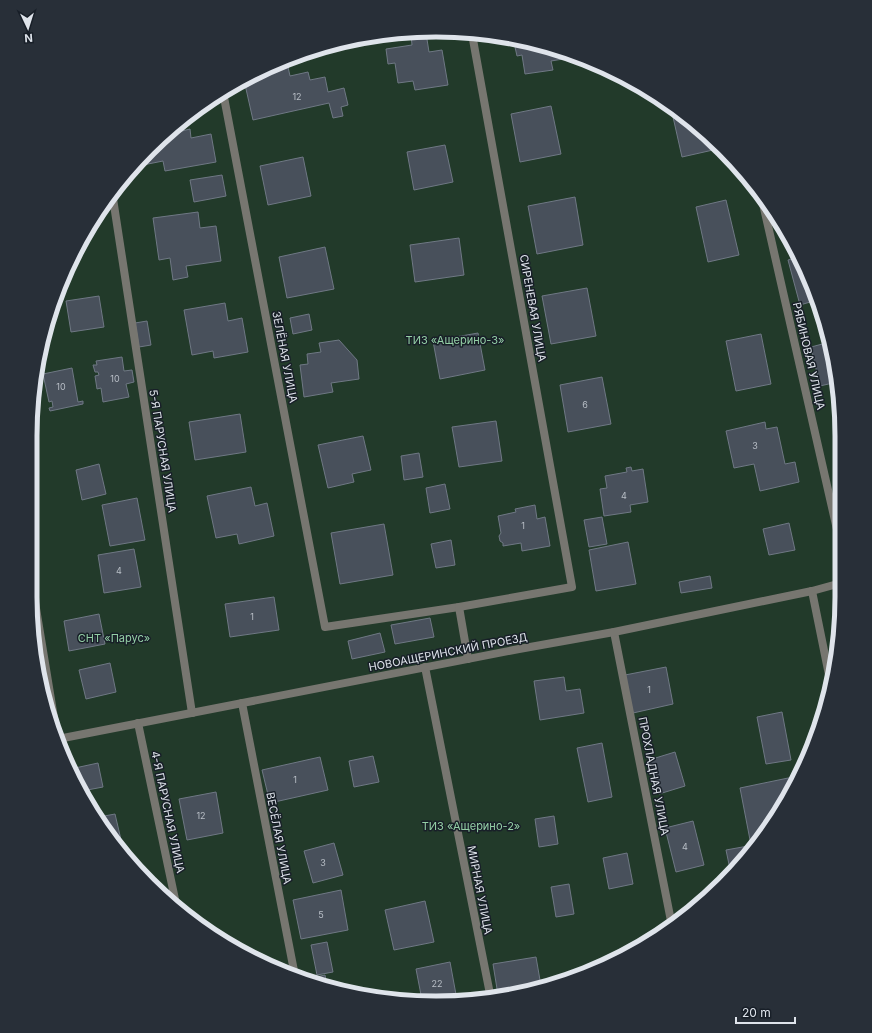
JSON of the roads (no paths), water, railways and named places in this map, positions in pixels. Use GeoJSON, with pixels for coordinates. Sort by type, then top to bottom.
{"type":"FeatureCollection","features":[{"type":"Feature","properties":{"kind":"street","name":"СИРЕНЕВАЯ УЛИЦА"},"geometry":{"type":"LineString","coordinates":[[459,607],[572,587],[473,39]]}},
{"type":"Feature","properties":{"kind":"street","name":"ЗЕЛЁНАЯ УЛИЦА"},"geometry":{"type":"LineString","coordinates":[[224,98],[325,627],[459,607]]}},
{"type":"Feature","properties":{"kind":"street","name":"5-Я ПАРУСНАЯ УЛИЦА"},"geometry":{"type":"LineString","coordinates":[[113,201],[192,713]]}},
{"type":"Feature","properties":{"kind":"street","name":"РЯБИНОВАЯ УЛИЦА"},"geometry":{"type":"LineString","coordinates":[[764,209],[835,517]]}},
{"type":"Feature","properties":{"kind":"street","name":"НОВОАЩЕРИНСКИЙ ПРОЕЗД"},"geometry":{"type":"LineString","coordinates":[[63,738],[425,667],[614,632],[812,591],[835,585]]}},
{"type":"Feature","properties":{"kind":"street"},"geometry":{"type":"LineString","coordinates":[[812,591],[828,670]]}},
{"type":"Feature","properties":{"kind":"street"},"geometry":{"type":"LineString","coordinates":[[459,607],[468,659]]}},
{"type":"Feature","properties":{"kind":"street"},"geometry":{"type":"LineString","coordinates":[[38,620],[51,701]]}},
{"type":"Feature","properties":{"kind":"street","name":"ПРОХЛАДНАЯ УЛИЦА"},"geometry":{"type":"LineString","coordinates":[[614,632],[671,920]]}},
{"type":"Feature","properties":{"kind":"street","name":"МИРНАЯ УЛИЦА"},"geometry":{"type":"LineString","coordinates":[[425,667],[490,993]]}},
{"type":"Feature","properties":{"kind":"street","name":"ВЕСЁЛАЯ УЛИЦА"},"geometry":{"type":"LineString","coordinates":[[242,703],[294,970]]}},
{"type":"Feature","properties":{"kind":"street","name":"4-Я ПАРУСНАЯ УЛИЦА"},"geometry":{"type":"LineString","coordinates":[[138,723],[175,899]]}},
{"type":"Feature","properties":{"kind":"park label","name":"ТИЗ «Ащерино-3»"},"geometry":{"type":"Point","coordinates":[455,340]}},
{"type":"Feature","properties":{"kind":"park label","name":"СНТ «Парус»"},"geometry":{"type":"Point","coordinates":[114,638]}},
{"type":"Feature","properties":{"kind":"park label","name":"ТИЗ «Ащерино-2»"},"geometry":{"type":"Point","coordinates":[471,826]}}]}
